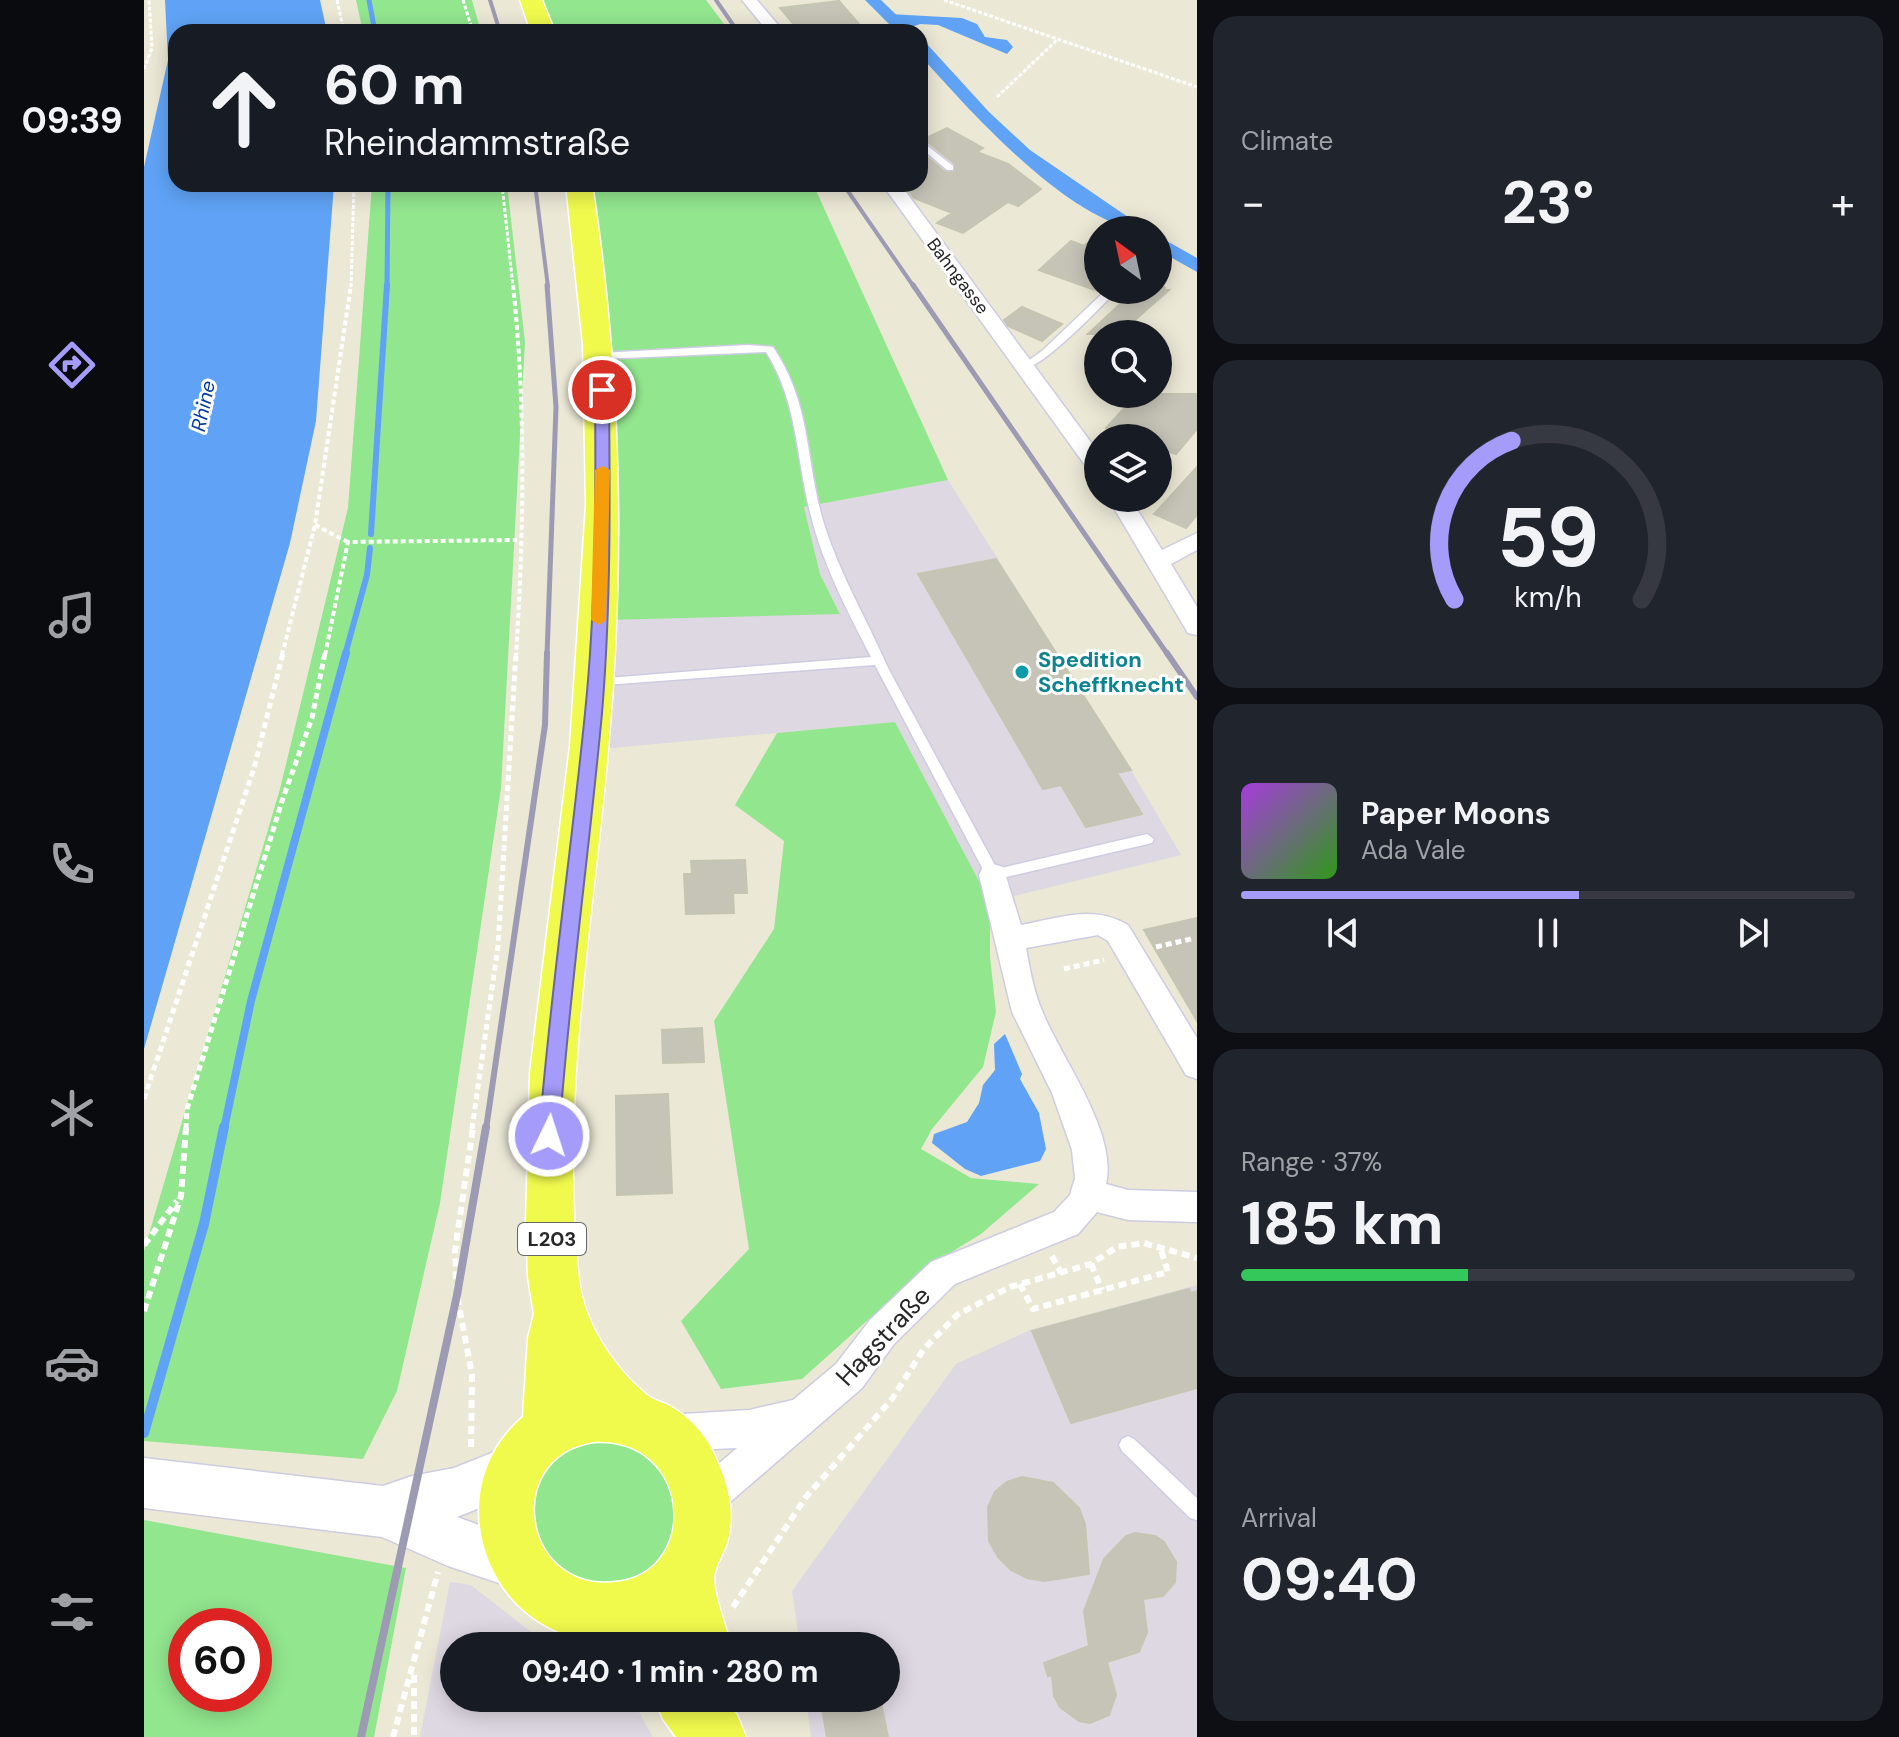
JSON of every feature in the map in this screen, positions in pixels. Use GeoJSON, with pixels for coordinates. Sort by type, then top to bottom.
{"type":"FeatureCollection","features":[{"type":"Feature","properties":{"kind":"main road"},"geometry":{"type":"LineString","coordinates":[[531,0],[540,24]]}},
{"type":"Feature","properties":{"kind":"main road","name":"L203"},"geometry":{"type":"LineString","coordinates":[[560,1314],[513,1453],[507,1531],[517,1563],[534,1588],[558,1605],[629,1630],[642,1606],[665,1590],[683,1570],[698,1538],[701,1503],[696,1476],[683,1452],[605,1392],[560,1314],[554,1281],[548,1162],[568,924],[595,683],[603,542],[600,356],[593,264],[580,192]]}},
{"type":"Feature","properties":{"kind":"main road","name":"Hagstraße"},"geometry":{"type":"LineString","coordinates":[[513,1453],[574,1418],[600,1412],[646,1424]]}},
{"type":"Feature","properties":{"kind":"main road"},"geometry":{"type":"LineString","coordinates":[[383,1512],[454,1493],[513,1453]]}},
{"type":"Feature","properties":{"kind":"main road"},"geometry":{"type":"LineString","coordinates":[[144,1483],[383,1512],[448,1540],[517,1563]]}},
{"type":"Feature","properties":{"kind":"main road"},"geometry":{"type":"LineString","coordinates":[[683,1570],[715,1630]]}},
{"type":"Feature","properties":{"kind":"main road"},"geometry":{"type":"LineString","coordinates":[[696,1712],[717,1737]]}},
{"type":"Feature","properties":{"kind":"main road"},"geometry":{"type":"LineString","coordinates":[[713,1712],[717,1737]]}},
{"type":"Feature","properties":{"kind":"street"},"geometry":{"type":"LineString","coordinates":[[749,0],[769,24]]}},
{"type":"Feature","properties":{"kind":"street","name":"Bahngasse"},"geometry":{"type":"LineString","coordinates":[[897,192],[1084,448]]}},
{"type":"Feature","properties":{"kind":"street"},"geometry":{"type":"LineString","coordinates":[[1128,512],[1159,561],[1173,592],[1197,627]]}},
{"type":"Feature","properties":{"kind":"street"},"geometry":{"type":"LineString","coordinates":[[1159,561],[1197,540]]}},
{"type":"Feature","properties":{"kind":"street"},"geometry":{"type":"LineString","coordinates":[[993,875],[1007,910],[1027,1014],[1079,1121],[1090,1158],[1090,1195],[1128,1205],[1194,1208]]}},
{"type":"Feature","properties":{"kind":"street"},"geometry":{"type":"LineString","coordinates":[[1012,939],[1093,923],[1105,925],[1118,933],[1197,1066]]}},
{"type":"Feature","properties":{"kind":"street","name":"Hagstraße"},"geometry":{"type":"LineString","coordinates":[[701,1503],[849,1376],[882,1332],[943,1273],[1066,1223],[1077,1215],[1090,1195]]}},
{"type":"Feature","properties":{"kind":"street","name":"Hagstraße"},"geometry":{"type":"LineString","coordinates":[[646,1424],[692,1434],[763,1428],[803,1416]]}},
{"type":"Feature","properties":{"kind":"lane"},"geometry":{"type":"LineString","coordinates":[[928,150],[950,168]]}},
{"type":"Feature","properties":{"kind":"lane"},"geometry":{"type":"LineString","coordinates":[[1026,367],[1046,353],[1097,304]]}},
{"type":"Feature","properties":{"kind":"lane"},"geometry":{"type":"LineString","coordinates":[[600,356],[769,349],[781,364],[792,396],[822,535],[844,589],[993,875],[1147,839]]}},
{"type":"Feature","properties":{"kind":"lane"},"geometry":{"type":"LineString","coordinates":[[595,683],[881,660]]}},
{"type":"Feature","properties":{"kind":"lane"},"geometry":{"type":"LineString","coordinates":[[1128,1445],[1197,1511]]}},
{"type":"Feature","properties":{"kind":"path"},"geometry":{"type":"LineString","coordinates":[[144,69],[152,48],[149,0]]}},
{"type":"Feature","properties":{"kind":"path"},"geometry":{"type":"LineString","coordinates":[[337,0],[342,24]]}},
{"type":"Feature","properties":{"kind":"path"},"geometry":{"type":"LineString","coordinates":[[463,0],[470,24]]}},
{"type":"Feature","properties":{"kind":"path"},"geometry":{"type":"LineString","coordinates":[[944,0],[1197,87]]}},
{"type":"Feature","properties":{"kind":"path"},"geometry":{"type":"LineString","coordinates":[[144,35],[150,35]]}},
{"type":"Feature","properties":{"kind":"path"},"geometry":{"type":"LineString","coordinates":[[997,97],[1058,39]]}},
{"type":"Feature","properties":{"kind":"path"},"geometry":{"type":"LineString","coordinates":[[144,1099],[254,768],[315,525],[351,290],[354,192]]}},
{"type":"Feature","properties":{"kind":"path"},"geometry":{"type":"LineString","coordinates":[[503,192],[519,343],[520,610],[498,946],[455,1251],[457,1295],[472,1375],[513,1453]]}},
{"type":"Feature","properties":{"kind":"path"},"geometry":{"type":"LineString","coordinates":[[315,525],[348,542],[518,540]]}},
{"type":"Feature","properties":{"kind":"path"},"geometry":{"type":"LineString","coordinates":[[144,1311],[181,1196],[187,1109],[283,798],[312,718],[348,542]]}},
{"type":"Feature","properties":{"kind":"path"},"geometry":{"type":"LineString","coordinates":[[1166,945],[1191,939]]}},
{"type":"Feature","properties":{"kind":"path"},"geometry":{"type":"LineString","coordinates":[[1064,969],[1113,958]]}},
{"type":"Feature","properties":{"kind":"path"},"geometry":{"type":"LineString","coordinates":[[144,1245],[181,1196]]}},
{"type":"Feature","properties":{"kind":"path"},"geometry":{"type":"LineString","coordinates":[[715,1630],[806,1497],[892,1399],[923,1350],[957,1315],[1020,1284],[1091,1264],[1117,1247],[1144,1243],[1197,1258]]}},
{"type":"Feature","properties":{"kind":"path"},"geometry":{"type":"LineString","coordinates":[[1020,1284],[1033,1309],[1168,1272],[1159,1246]]}},
{"type":"Feature","properties":{"kind":"path"},"geometry":{"type":"LineString","coordinates":[[1091,1264],[1102,1290]]}},
{"type":"Feature","properties":{"kind":"path"},"geometry":{"type":"LineString","coordinates":[[393,1737],[414,1670],[439,1567]]}},
{"type":"Feature","properties":{"kind":"path"},"geometry":{"type":"LineString","coordinates":[[414,1670],[414,1737]]}},
{"type":"Feature","properties":{"kind":"shaded area"},"geometry":{"type":"Polygon","coordinates":[[[948,480],[1181,855],[990,902],[895,722],[601,749],[607,620],[840,613],[820,574],[804,507],[948,480]]]}},
{"type":"Feature","properties":{"kind":"shaded area"},"geometry":{"type":"Polygon","coordinates":[[[1197,1285],[1197,1737],[811,1737],[808,1712],[900,1712],[900,1632],[798,1632],[792,1591],[956,1364],[1030,1330],[1197,1285]]]}},
{"type":"Feature","properties":{"kind":"shaded area"},"geometry":{"type":"Polygon","coordinates":[[[450,1582],[471,1585],[531,1632],[440,1632],[450,1582]]]}},
{"type":"Feature","properties":{"kind":"shaded area"},"geometry":{"type":"Polygon","coordinates":[[[440,1634],[440,1712],[639,1712],[653,1737],[420,1737],[440,1634]]]}},
{"type":"Feature","properties":{"kind":"green space"},"geometry":{"type":"Polygon","coordinates":[[[356,0],[472,0],[479,24],[361,24],[356,0]]]}},
{"type":"Feature","properties":{"kind":"green space"},"geometry":{"type":"Polygon","coordinates":[[[541,0],[706,0],[724,24],[548,24],[541,0]]]}},
{"type":"Feature","properties":{"kind":"green space"},"geometry":{"type":"Polygon","coordinates":[[[371,192],[508,192],[525,342],[501,788],[440,1203],[397,1391],[363,1459],[144,1441],[144,1251],[280,789],[348,508],[371,192]]]}},
{"type":"Feature","properties":{"kind":"green space"},"geometry":{"type":"Polygon","coordinates":[[[595,192],[817,192],[948,480],[804,507],[820,574],[840,614],[607,620],[610,358],[595,192]]]}},
{"type":"Feature","properties":{"kind":"green space"},"geometry":{"type":"Polygon","coordinates":[[[895,722],[990,902],[990,957],[996,1012],[983,1067],[932,1129],[921,1149],[971,1178],[1039,1184],[981,1234],[927,1267],[802,1379],[721,1389],[681,1321],[749,1249],[714,1021],[774,929],[784,841],[735,805],[777,733],[895,722]]]}},
{"type":"Feature","properties":{"kind":"green space"},"geometry":{"type":"Polygon","coordinates":[[[593,1437],[626,1439],[640,1444],[669,1473],[675,1498],[674,1530],[664,1553],[642,1574],[611,1587],[582,1584],[558,1568],[541,1544],[534,1516],[538,1486],[557,1458],[593,1437]]]}},
{"type":"Feature","properties":{"kind":"green space"},"geometry":{"type":"Polygon","coordinates":[[[144,1520],[406,1568],[374,1737],[144,1737],[144,1520]]]}},
{"type":"Feature","properties":{"kind":"water"},"geometry":{"type":"Polygon","coordinates":[[[165,0],[320,0],[325,24],[168,24],[168,60],[165,0]]]}},
{"type":"Feature","properties":{"kind":"water"},"geometry":{"type":"Polygon","coordinates":[[[889,14],[962,18],[977,24],[985,37],[1007,40],[1013,47],[1007,54],[938,25],[898,24],[889,14]]]}},
{"type":"Feature","properties":{"kind":"water","name":"Rhine"},"geometry":{"type":"Polygon","coordinates":[[[168,60],[168,192],[333,192],[316,421],[290,543],[144,1049],[144,167],[168,60]]]}},
{"type":"Feature","properties":{"kind":"water"},"geometry":{"type":"Polygon","coordinates":[[[1005,1034],[1022,1074],[1020,1079],[1039,1113],[1046,1149],[1040,1161],[981,1176],[965,1169],[932,1143],[934,1134],[967,1122],[979,1103],[983,1085],[995,1070],[994,1044],[1005,1034]]]}},
{"type":"Feature","properties":{"kind":"building"},"geometry":{"type":"Polygon","coordinates":[[[839,1],[859,24],[793,24],[780,8],[839,1]]]}},
{"type":"Feature","properties":{"kind":"building"},"geometry":{"type":"Polygon","coordinates":[[[947,128],[983,148],[977,152],[1008,164],[1041,189],[1018,206],[1008,202],[963,233],[937,223],[952,213],[914,198],[910,192],[928,192],[928,158],[945,172],[955,172],[955,164],[928,142],[928,137],[947,128]]]}},
{"type":"Feature","properties":{"kind":"building"},"geometry":{"type":"Polygon","coordinates":[[[1071,241],[1084,246],[1084,286],[1039,270],[1071,241]]]}},
{"type":"Feature","properties":{"kind":"building"},"geometry":{"type":"Polygon","coordinates":[[[1120,304],[1153,304],[1135,320],[1103,320],[1120,304]]]}},
{"type":"Feature","properties":{"kind":"building"},"geometry":{"type":"Polygon","coordinates":[[[1022,307],[1062,324],[1042,341],[1008,326],[1004,320],[1022,307]]]}},
{"type":"Feature","properties":{"kind":"building"},"geometry":{"type":"Polygon","coordinates":[[[1172,394],[1197,394],[1197,429],[1176,454],[1172,453],[1172,424],[1110,424],[1124,408],[1172,408],[1172,394]]]}},
{"type":"Feature","properties":{"kind":"building"},"geometry":{"type":"Polygon","coordinates":[[[1197,467],[1197,515],[1186,528],[1154,514],[1172,512],[1172,494],[1197,467]]]}},
{"type":"Feature","properties":{"kind":"building","name":"Spedition Scheffknecht"},"geometry":{"type":"Polygon","coordinates":[[[996,559],[1131,770],[1117,773],[1142,814],[1086,827],[1061,785],[1043,789],[918,574],[996,559]]]}},
{"type":"Feature","properties":{"kind":"building"},"geometry":{"type":"Polygon","coordinates":[[[745,860],[747,893],[733,893],[734,913],[686,914],[684,874],[692,874],[691,861],[745,860]]]}},
{"type":"Feature","properties":{"kind":"building"},"geometry":{"type":"Polygon","coordinates":[[[1197,918],[1197,1021],[1144,930],[1197,918]]]}},
{"type":"Feature","properties":{"kind":"building"},"geometry":{"type":"Polygon","coordinates":[[[702,1028],[704,1062],[663,1063],[662,1030],[702,1028]]]}},
{"type":"Feature","properties":{"kind":"building"},"geometry":{"type":"Polygon","coordinates":[[[668,1094],[672,1193],[617,1195],[616,1096],[668,1094]]]}},
{"type":"Feature","properties":{"kind":"building"},"geometry":{"type":"Polygon","coordinates":[[[1189,1289],[1191,1293],[1197,1291],[1197,1388],[1071,1423],[1032,1331],[1189,1289]]]}},
{"type":"Feature","properties":{"kind":"building"},"geometry":{"type":"Polygon","coordinates":[[[1022,1477],[1053,1483],[1079,1508],[1085,1524],[1089,1574],[1044,1581],[1027,1578],[1011,1570],[998,1557],[989,1541],[988,1507],[995,1492],[1007,1482],[1022,1477]]]}},
{"type":"Feature","properties":{"kind":"building"},"geometry":{"type":"Polygon","coordinates":[[[1135,1533],[1155,1536],[1164,1542],[1176,1562],[1175,1582],[1163,1596],[1143,1599],[1147,1632],[1139,1652],[1107,1662],[1116,1695],[1109,1715],[1090,1723],[1079,1721],[1060,1707],[1054,1696],[1052,1675],[1048,1676],[1044,1663],[1089,1646],[1084,1611],[1104,1559],[1126,1536],[1135,1533]]]}},
{"type":"Feature","properties":{"kind":"building"},"geometry":{"type":"Polygon","coordinates":[[[823,1712],[883,1712],[888,1737],[827,1737],[823,1712]]]}},
{"type":"Feature","properties":{"kind":"waterway"},"geometry":{"type":"LineString","coordinates":[[369,0],[374,24]]}},
{"type":"Feature","properties":{"kind":"waterway"},"geometry":{"type":"LineString","coordinates":[[872,0],[898,24]]}},
{"type":"Feature","properties":{"kind":"waterway"},"geometry":{"type":"LineString","coordinates":[[928,55],[1010,142],[1065,185],[1115,216]]}},
{"type":"Feature","properties":{"kind":"waterway"},"geometry":{"type":"LineString","coordinates":[[387,287],[388,192]]}},
{"type":"Feature","properties":{"kind":"waterway"},"geometry":{"type":"LineString","coordinates":[[1172,251],[1197,266]]}},
{"type":"Feature","properties":{"kind":"waterway"},"geometry":{"type":"LineString","coordinates":[[371,534],[387,285]]}},
{"type":"Feature","properties":{"kind":"waterway"},"geometry":{"type":"LineString","coordinates":[[345,655],[367,575],[370,548]]}},
{"type":"Feature","properties":{"kind":"waterway"},"geometry":{"type":"LineString","coordinates":[[224,1129],[251,1001],[346,653]]}},
{"type":"Feature","properties":{"kind":"waterway"},"geometry":{"type":"LineString","coordinates":[[144,1433],[204,1224],[224,1127]]}},
{"type":"Feature","properties":{"kind":"railway"},"geometry":{"type":"LineString","coordinates":[[490,0],[498,24]]}},
{"type":"Feature","properties":{"kind":"railway"},"geometry":{"type":"LineString","coordinates":[[716,0],[732,24]]}},
{"type":"Feature","properties":{"kind":"railway"},"geometry":{"type":"LineString","coordinates":[[536,192],[548,287]]}},
{"type":"Feature","properties":{"kind":"railway"},"geometry":{"type":"LineString","coordinates":[[849,192],[914,287]]}},
{"type":"Feature","properties":{"kind":"railway"},"geometry":{"type":"LineString","coordinates":[[547,285],[556,407],[547,655]]}},
{"type":"Feature","properties":{"kind":"railway"},"geometry":{"type":"LineString","coordinates":[[913,285],[1168,655]]}},
{"type":"Feature","properties":{"kind":"railway"},"geometry":{"type":"LineString","coordinates":[[486,1129],[545,725],[547,653]]}},
{"type":"Feature","properties":{"kind":"railway"},"geometry":{"type":"LineString","coordinates":[[1167,653],[1197,697]]}},
{"type":"Feature","properties":{"kind":"railway"},"geometry":{"type":"LineString","coordinates":[[361,1737],[457,1295],[486,1127]]}},
{"type":"Feature","properties":{"kind":"slow traffic"},"geometry":{"type":"LineString","coordinates":[[599,620],[603,470]]}},
{"type":"Feature","properties":{"kind":"place","name":"Spedition Scheffknecht"},"geometry":{"type":"Point","coordinates":[1022,672]}},
{"type":"Feature","properties":{"kind":"route"},"geometry":{"type":"LineString","coordinates":[[549,1136],[558,1009],[593,711],[603,542],[602,390]]}}]}
